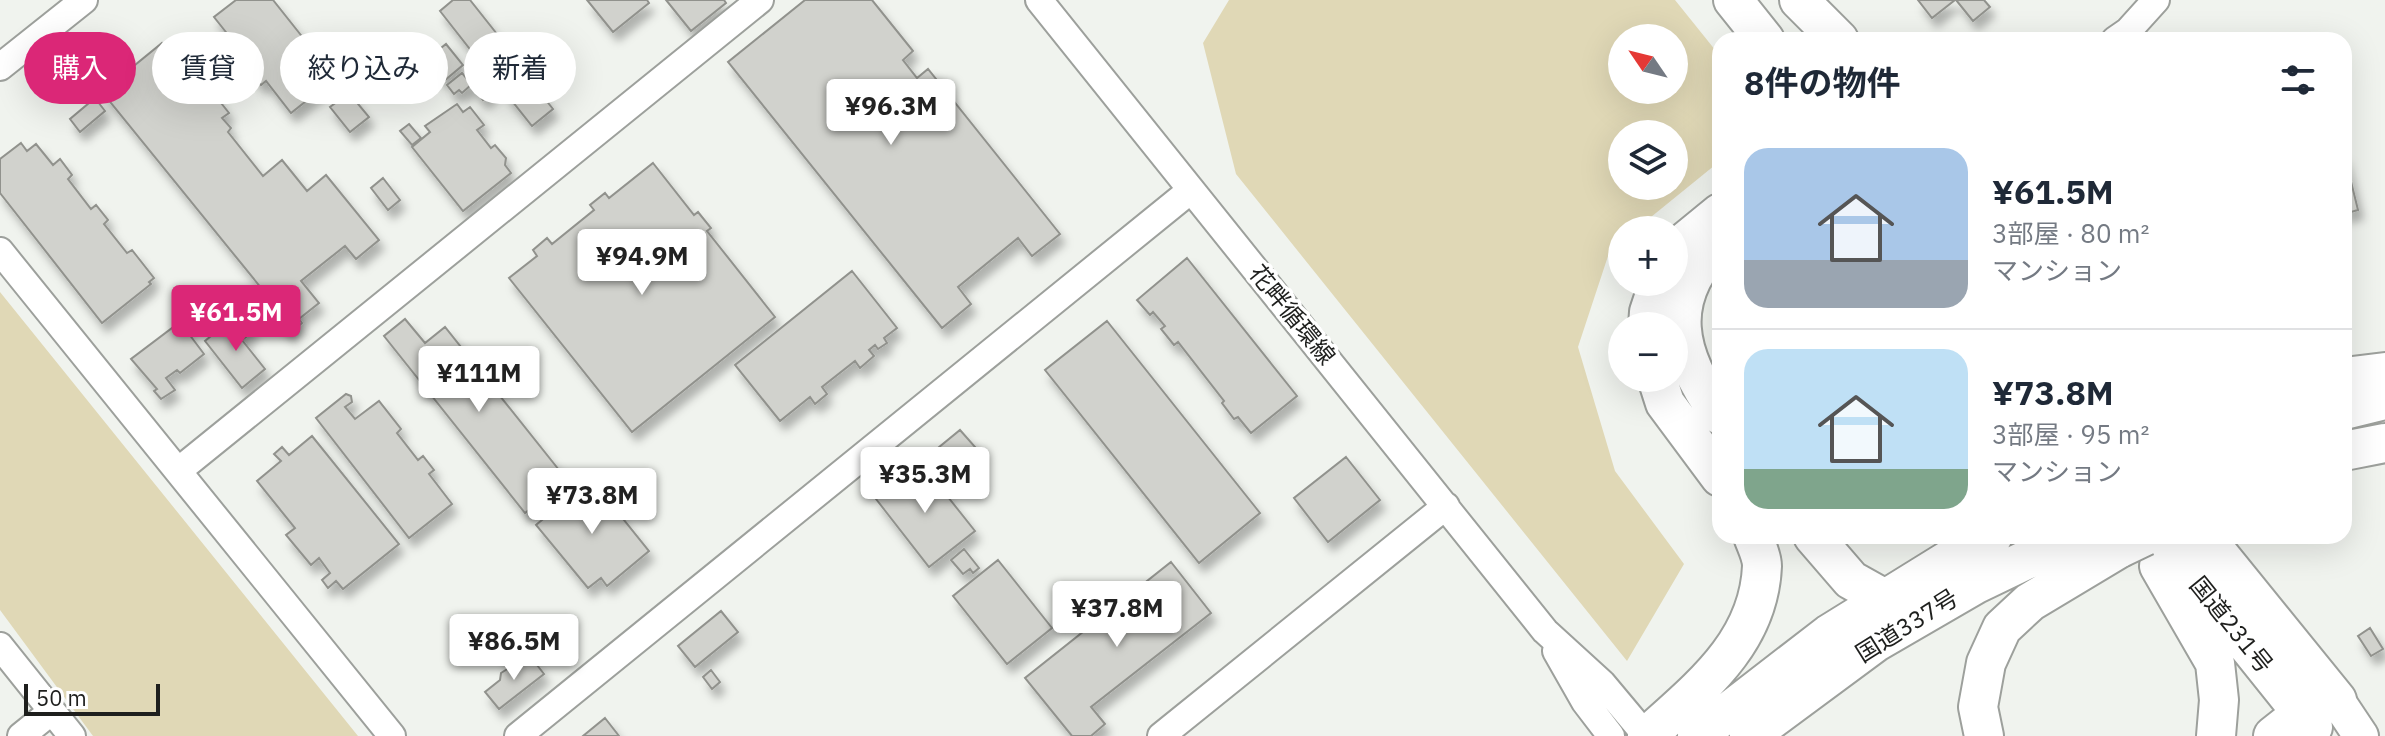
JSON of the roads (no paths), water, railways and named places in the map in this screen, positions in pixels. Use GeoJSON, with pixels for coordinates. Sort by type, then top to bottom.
{"type":"FeatureCollection","features":[{"type":"Feature","properties":{"kind":"highway"},"geometry":{"type":"LineString","coordinates":[[1733,0],[1759,32]]}},
{"type":"Feature","properties":{"kind":"highway"},"geometry":{"type":"LineString","coordinates":[[1773,0],[1799,32]]}},
{"type":"Feature","properties":{"kind":"highway"},"geometry":{"type":"LineString","coordinates":[[1799,0],[1831,32]]}},
{"type":"Feature","properties":{"kind":"highway"},"geometry":{"type":"LineString","coordinates":[[1688,239],[1712,220]]}},
{"type":"Feature","properties":{"kind":"highway"},"geometry":{"type":"LineString","coordinates":[[1712,250],[1686,294],[1680,333],[1692,370],[1712,404]]}},
{"type":"Feature","properties":{"kind":"highway"},"geometry":{"type":"LineString","coordinates":[[2352,376],[2385,372]]}},
{"type":"Feature","properties":{"kind":"highway"},"geometry":{"type":"LineString","coordinates":[[1661,392],[1665,403],[1712,466]]}},
{"type":"Feature","properties":{"kind":"highway"},"geometry":{"type":"LineString","coordinates":[[2352,408],[2385,400]]}},
{"type":"Feature","properties":{"kind":"highway"},"geometry":{"type":"LineString","coordinates":[[2352,449],[2385,443]]}},
{"type":"Feature","properties":{"kind":"highway"},"geometry":{"type":"LineString","coordinates":[[1642,731],[1718,672],[1753,617],[1762,563],[1756,544]]}},
{"type":"Feature","properties":{"kind":"highway"},"geometry":{"type":"LineString","coordinates":[[1820,544],[1851,580],[1885,599]]}},
{"type":"Feature","properties":{"kind":"highway","name":"国道337号"},"geometry":{"type":"LineString","coordinates":[[1697,736],[1829,634],[1974,544]]}},
{"type":"Feature","properties":{"kind":"highway","name":"国道337号"},"geometry":{"type":"LineString","coordinates":[[1749,736],[1876,642],[1976,584],[2059,544]]}},
{"type":"Feature","properties":{"kind":"highway"},"geometry":{"type":"LineString","coordinates":[[1984,736],[1978,707],[1986,663],[2002,628],[2030,602],[2129,544]]}},
{"type":"Feature","properties":{"kind":"highway"},"geometry":{"type":"LineString","coordinates":[[2139,544],[2215,663],[2219,700],[2216,736]]}},
{"type":"Feature","properties":{"kind":"highway","name":"国道231号"},"geometry":{"type":"LineString","coordinates":[[2166,544],[2308,725]]}},
{"type":"Feature","properties":{"kind":"highway","name":"国道231号"},"geometry":{"type":"LineString","coordinates":[[2208,544],[2308,725]]}},
{"type":"Feature","properties":{"kind":"main road"},"geometry":{"type":"LineString","coordinates":[[2308,725],[2361,736]]}},
{"type":"Feature","properties":{"kind":"street"},"geometry":{"type":"LineString","coordinates":[[0,67],[84,0]]}},
{"type":"Feature","properties":{"kind":"street"},"geometry":{"type":"LineString","coordinates":[[178,471],[760,0]]}},
{"type":"Feature","properties":{"kind":"street","name":"花畔循環線"},"geometry":{"type":"LineString","coordinates":[[1039,0],[1545,631],[1585,702],[1611,736]]}},
{"type":"Feature","properties":{"kind":"street"},"geometry":{"type":"LineString","coordinates":[[2127,32],[2156,0]]}},
{"type":"Feature","properties":{"kind":"street"},"geometry":{"type":"LineString","coordinates":[[518,736],[1191,190]]}},
{"type":"Feature","properties":{"kind":"street"},"geometry":{"type":"LineString","coordinates":[[0,251],[392,736]]}},
{"type":"Feature","properties":{"kind":"street"},"geometry":{"type":"LineString","coordinates":[[1161,736],[1446,506]]}},
{"type":"Feature","properties":{"kind":"street","name":"花畔循環線"},"geometry":{"type":"LineString","coordinates":[[1545,631],[1602,683],[1642,731]]}},
{"type":"Feature","properties":{"kind":"street"},"geometry":{"type":"LineString","coordinates":[[0,646],[72,736]]}},
{"type":"Feature","properties":{"kind":"street"},"geometry":{"type":"LineString","coordinates":[[21,736],[52,711]]}}]}
